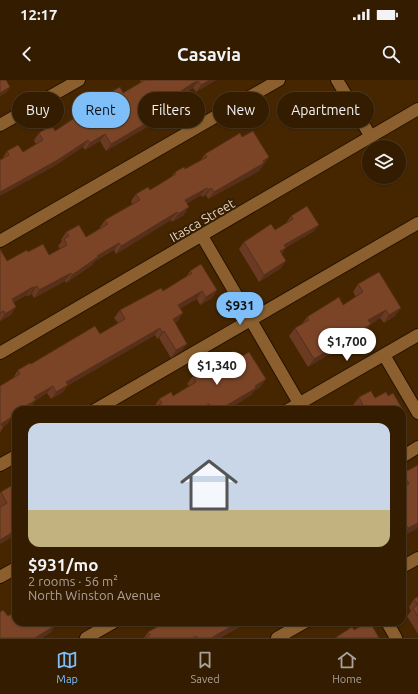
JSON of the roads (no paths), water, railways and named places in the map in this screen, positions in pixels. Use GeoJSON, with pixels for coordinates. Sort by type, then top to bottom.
{"type":"FeatureCollection","features":[{"type":"Feature","properties":{"kind":"street"},"geometry":{"type":"LineString","coordinates":[[0,125],[79,80]]}},
{"type":"Feature","properties":{"kind":"street"},"geometry":{"type":"LineString","coordinates":[[0,241],[279,80]]}},
{"type":"Feature","properties":{"kind":"street"},"geometry":{"type":"LineString","coordinates":[[337,80],[371,137]]}},
{"type":"Feature","properties":{"kind":"street","name":"Itasca Street"},"geometry":{"type":"LineString","coordinates":[[0,353],[418,109]]}},
{"type":"Feature","properties":{"kind":"street"},"geometry":{"type":"LineString","coordinates":[[102,406],[418,223]]}},
{"type":"Feature","properties":{"kind":"street"},"geometry":{"type":"LineString","coordinates":[[202,236],[299,404]]}},
{"type":"Feature","properties":{"kind":"street"},"geometry":{"type":"LineString","coordinates":[[295,406],[418,335]]}},
{"type":"Feature","properties":{"kind":"street"},"geometry":{"type":"LineString","coordinates":[[384,355],[418,413]]}},
{"type":"Feature","properties":{"kind":"street"},"geometry":{"type":"LineString","coordinates":[[406,455],[418,448]]}},
{"type":"Feature","properties":{"kind":"street"},"geometry":{"type":"LineString","coordinates":[[0,465],[12,458]]}},
{"type":"Feature","properties":{"kind":"street"},"geometry":{"type":"LineString","coordinates":[[406,565],[418,558]]}},
{"type":"Feature","properties":{"kind":"street"},"geometry":{"type":"LineString","coordinates":[[0,577],[12,570]]}},
{"type":"Feature","properties":{"kind":"street"},"geometry":{"type":"LineString","coordinates":[[86,638],[107,626]]}},
{"type":"Feature","properties":{"kind":"street"},"geometry":{"type":"LineString","coordinates":[[278,638],[298,626]]}},
{"type":"Feature","properties":{"kind":"street"},"geometry":{"type":"LineString","coordinates":[[389,626],[396,638]]}}]}
